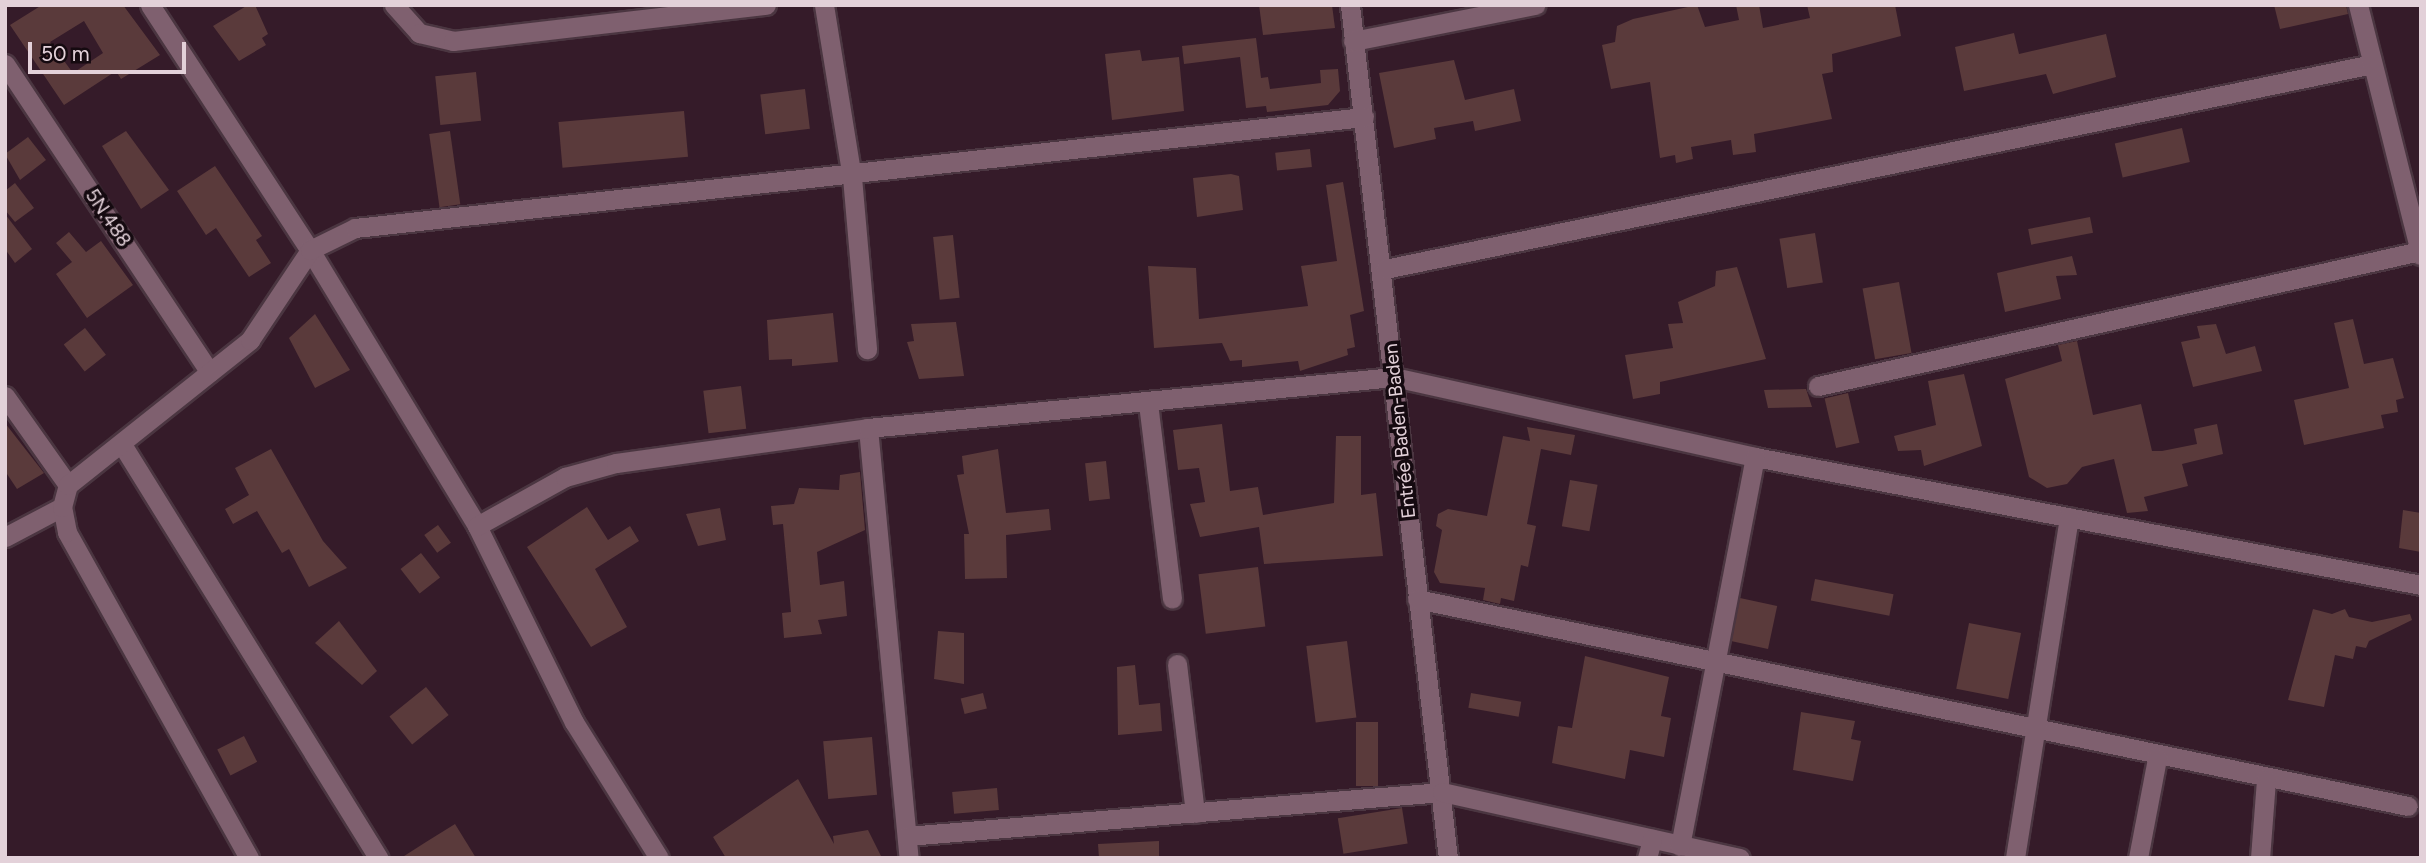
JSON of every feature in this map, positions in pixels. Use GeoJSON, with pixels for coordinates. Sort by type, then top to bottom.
{"type":"FeatureCollection","features":[{"type":"Feature","properties":{"kind":"street"},"geometry":{"type":"LineString","coordinates":[[150,5],[310,250],[477,526],[574,722],[659,858]]}},
{"type":"Feature","properties":{"kind":"street"},"geometry":{"type":"LineString","coordinates":[[394,5],[419,33],[453,41],[766,5]]}},
{"type":"Feature","properties":{"kind":"street"},"geometry":{"type":"LineString","coordinates":[[824,5],[852,177],[867,349]]}},
{"type":"Feature","properties":{"kind":"street","name":"Entrée Baden-Baden"},"geometry":{"type":"LineString","coordinates":[[1350,5],[1385,269],[1416,599],[1442,792],[1448,858]]}},
{"type":"Feature","properties":{"kind":"street"},"geometry":{"type":"LineString","coordinates":[[1353,41],[1535,5]]}},
{"type":"Feature","properties":{"kind":"street"},"geometry":{"type":"LineString","coordinates":[[1818,386],[2420,253],[2358,5]]}},
{"type":"Feature","properties":{"kind":"street","name":"5N.488"},"geometry":{"type":"LineString","coordinates":[[5,64],[210,372]]}},
{"type":"Feature","properties":{"kind":"street"},"geometry":{"type":"LineString","coordinates":[[1385,269],[2372,64]]}},
{"type":"Feature","properties":{"kind":"street"},"geometry":{"type":"LineString","coordinates":[[249,858],[67,532],[62,507],[68,485],[123,446],[250,340],[310,250],[355,228],[852,177],[1364,117]]}},
{"type":"Feature","properties":{"kind":"street"},"geometry":{"type":"LineString","coordinates":[[477,526],[589,469],[868,428],[1148,403],[1394,377],[1755,457],[2421,584]]}},
{"type":"Feature","properties":{"kind":"street"},"geometry":{"type":"LineString","coordinates":[[5,396],[68,485]]}},
{"type":"Feature","properties":{"kind":"street"},"geometry":{"type":"LineString","coordinates":[[1148,403],[1172,599]]}},
{"type":"Feature","properties":{"kind":"street"},"geometry":{"type":"LineString","coordinates":[[868,428],[909,858]]}},
{"type":"Feature","properties":{"kind":"street"},"geometry":{"type":"LineString","coordinates":[[123,446],[378,858]]}},
{"type":"Feature","properties":{"kind":"street"},"geometry":{"type":"LineString","coordinates":[[1680,846],[1755,457]]}},
{"type":"Feature","properties":{"kind":"street"},"geometry":{"type":"LineString","coordinates":[[5,537],[62,507]]}},
{"type":"Feature","properties":{"kind":"street"},"geometry":{"type":"LineString","coordinates":[[2015,858],[2069,517]]}},
{"type":"Feature","properties":{"kind":"street"},"geometry":{"type":"LineString","coordinates":[[1416,599],[2157,758],[2409,806]]}},
{"type":"Feature","properties":{"kind":"street"},"geometry":{"type":"LineString","coordinates":[[1177,664],[1195,813]]}},
{"type":"Feature","properties":{"kind":"street"},"geometry":{"type":"LineString","coordinates":[[2138,858],[2157,758]]}},
{"type":"Feature","properties":{"kind":"street"},"geometry":{"type":"LineString","coordinates":[[2260,858],[2266,780]]}},
{"type":"Feature","properties":{"kind":"street"},"geometry":{"type":"LineString","coordinates":[[907,836],[1442,792],[1650,849],[1680,846],[1740,858]]}},
{"type":"Feature","properties":{"kind":"building"},"geometry":{"type":"Polygon","coordinates":[[[42,5],[123,5],[160,55],[121,79],[116,71],[64,105],[10,25],[42,5]],[[84,21],[50,42],[73,73],[103,53],[84,21]]]}},
{"type":"Feature","properties":{"kind":"building"},"geometry":{"type":"Polygon","coordinates":[[[248,5],[255,5],[268,34],[262,38],[266,45],[239,61],[213,26],[248,5]]]}},
{"type":"Feature","properties":{"kind":"building"},"geometry":{"type":"Polygon","coordinates":[[[1259,5],[1332,5],[1335,28],[1263,35],[1259,5]]]}},
{"type":"Feature","properties":{"kind":"building"},"geometry":{"type":"Polygon","coordinates":[[[1697,5],[1705,27],[1739,20],[1736,5],[1759,5],[1763,28],[1810,18],[1807,5],[1895,5],[1901,36],[1832,54],[1833,72],[1822,74],[1832,119],[1754,134],[1756,152],[1733,155],[1731,140],[1691,147],[1693,159],[1676,163],[1675,155],[1660,158],[1650,82],[1611,89],[1602,45],[1615,42],[1617,26],[1633,19],[1697,5]]]}},
{"type":"Feature","properties":{"kind":"building"},"geometry":{"type":"Polygon","coordinates":[[[2274,5],[2346,5],[2348,14],[2280,29],[2274,5]]]}},
{"type":"Feature","properties":{"kind":"building"},"geometry":{"type":"Polygon","coordinates":[[[2014,33],[2019,54],[2106,34],[2116,77],[2053,94],[2046,74],[1964,91],[1955,47],[2014,33]]]}},
{"type":"Feature","properties":{"kind":"building"},"geometry":{"type":"Polygon","coordinates":[[[1256,38],[1261,78],[1268,77],[1270,89],[1321,83],[1320,70],[1338,69],[1340,91],[1328,105],[1267,112],[1266,106],[1246,108],[1240,57],[1184,64],[1182,46],[1256,38]]]}},
{"type":"Feature","properties":{"kind":"building"},"geometry":{"type":"Polygon","coordinates":[[[1140,50],[1142,61],[1179,57],[1184,111],[1112,120],[1105,54],[1140,50]]]}},
{"type":"Feature","properties":{"kind":"building"},"geometry":{"type":"Polygon","coordinates":[[[1454,60],[1465,100],[1514,89],[1521,121],[1475,131],[1473,121],[1434,128],[1436,139],[1394,148],[1379,73],[1454,60]]]}},
{"type":"Feature","properties":{"kind":"building"},"geometry":{"type":"Polygon","coordinates":[[[476,72],[481,121],[440,125],[435,76],[476,72]]]}},
{"type":"Feature","properties":{"kind":"building"},"geometry":{"type":"Polygon","coordinates":[[[805,89],[810,129],[765,134],[760,94],[805,89]]]}},
{"type":"Feature","properties":{"kind":"building"},"geometry":{"type":"Polygon","coordinates":[[[684,111],[688,157],[562,168],[558,122],[684,111]]]}},
{"type":"Feature","properties":{"kind":"building"},"geometry":{"type":"Polygon","coordinates":[[[2182,128],[2190,162],[2123,178],[2115,144],[2182,128]]]}},
{"type":"Feature","properties":{"kind":"building"},"geometry":{"type":"Polygon","coordinates":[[[126,131],[169,190],[141,209],[102,146],[126,131]]]}},
{"type":"Feature","properties":{"kind":"building"},"geometry":{"type":"Polygon","coordinates":[[[450,131],[460,204],[440,207],[429,134],[450,131]]]}},
{"type":"Feature","properties":{"kind":"building"},"geometry":{"type":"Polygon","coordinates":[[[28,137],[46,160],[20,180],[5,154],[28,137]]]}},
{"type":"Feature","properties":{"kind":"building"},"geometry":{"type":"Polygon","coordinates":[[[1310,149],[1312,167],[1277,171],[1275,153],[1310,149]]]}},
{"type":"Feature","properties":{"kind":"building"},"geometry":{"type":"Polygon","coordinates":[[[215,166],[262,236],[256,240],[271,263],[249,277],[216,228],[206,235],[177,191],[215,166]]]}},
{"type":"Feature","properties":{"kind":"building"},"geometry":{"type":"Polygon","coordinates":[[[1231,174],[1239,176],[1243,210],[1197,217],[1193,178],[1231,174]]]}},
{"type":"Feature","properties":{"kind":"building"},"geometry":{"type":"Polygon","coordinates":[[[1343,182],[1364,311],[1350,315],[1355,347],[1347,349],[1348,355],[1300,371],[1298,361],[1242,367],[1242,360],[1230,361],[1222,343],[1154,348],[1148,266],[1196,268],[1199,319],[1308,306],[1301,266],[1337,261],[1326,185],[1343,182]]]}},
{"type":"Feature","properties":{"kind":"building"},"geometry":{"type":"Polygon","coordinates":[[[15,183],[34,208],[15,222],[5,210],[5,191],[15,183]]]}},
{"type":"Feature","properties":{"kind":"building"},"geometry":{"type":"Polygon","coordinates":[[[5,214],[32,249],[15,263],[5,249],[5,214]]]}},
{"type":"Feature","properties":{"kind":"building"},"geometry":{"type":"Polygon","coordinates":[[[2090,217],[2093,233],[2031,245],[2028,229],[2090,217]]]}},
{"type":"Feature","properties":{"kind":"building"},"geometry":{"type":"Polygon","coordinates":[[[69,232],[86,252],[101,241],[133,285],[87,318],[56,274],[72,262],[56,243],[69,232]]]}},
{"type":"Feature","properties":{"kind":"building"},"geometry":{"type":"Polygon","coordinates":[[[1815,233],[1823,282],[1787,288],[1779,239],[1815,233]]]}},
{"type":"Feature","properties":{"kind":"building"},"geometry":{"type":"Polygon","coordinates":[[[953,235],[960,298],[940,300],[933,237],[953,235]]]}},
{"type":"Feature","properties":{"kind":"building"},"geometry":{"type":"Polygon","coordinates":[[[2072,256],[2077,275],[2056,276],[2061,299],[2005,312],[1997,273],[2072,256]]]}},
{"type":"Feature","properties":{"kind":"building"},"geometry":{"type":"Polygon","coordinates":[[[1737,267],[1766,359],[1660,382],[1660,394],[1633,399],[1625,355],[1673,348],[1668,324],[1683,323],[1678,302],[1715,286],[1716,271],[1737,267]]]}},
{"type":"Feature","properties":{"kind":"building"},"geometry":{"type":"Polygon","coordinates":[[[1899,282],[1912,353],[1875,359],[1863,288],[1899,282]]]}},
{"type":"Feature","properties":{"kind":"building"},"geometry":{"type":"Polygon","coordinates":[[[833,313],[838,362],[792,366],[792,359],[769,360],[767,320],[833,313]]]}},
{"type":"Feature","properties":{"kind":"building"},"geometry":{"type":"Polygon","coordinates":[[[315,314],[350,370],[315,388],[289,338],[315,314]]]}},
{"type":"Feature","properties":{"kind":"building"},"geometry":{"type":"Polygon","coordinates":[[[2353,319],[2364,364],[2393,358],[2404,398],[2396,400],[2398,412],[2381,415],[2384,428],[2304,445],[2294,400],[2349,388],[2334,323],[2353,319]]]}},
{"type":"Feature","properties":{"kind":"building"},"geometry":{"type":"Polygon","coordinates":[[[956,322],[964,376],[919,379],[907,342],[914,341],[911,324],[956,322]]]}},
{"type":"Feature","properties":{"kind":"building"},"geometry":{"type":"Polygon","coordinates":[[[2216,324],[2226,354],[2255,346],[2262,371],[2193,387],[2181,342],[2200,338],[2197,326],[2216,324]]]}},
{"type":"Feature","properties":{"kind":"building"},"geometry":{"type":"Polygon","coordinates":[[[85,328],[106,355],[85,371],[64,345],[85,328]]]}},
{"type":"Feature","properties":{"kind":"building"},"geometry":{"type":"Polygon","coordinates":[[[2077,341],[2093,415],[2141,404],[2152,451],[2197,444],[2194,429],[2217,424],[2223,454],[2182,464],[2188,486],[2144,497],[2148,511],[2127,513],[2114,459],[2082,467],[2067,484],[2047,488],[2029,477],[2005,379],[2062,361],[2058,345],[2077,341]]]}},
{"type":"Feature","properties":{"kind":"building"},"geometry":{"type":"Polygon","coordinates":[[[1964,374],[1982,446],[1924,466],[1921,450],[1898,451],[1894,436],[1936,425],[1928,381],[1964,374]]]}},
{"type":"Feature","properties":{"kind":"building"},"geometry":{"type":"Polygon","coordinates":[[[741,386],[746,429],[709,433],[703,391],[741,386]]]}},
{"type":"Feature","properties":{"kind":"building"},"geometry":{"type":"Polygon","coordinates":[[[1806,389],[1812,407],[1768,408],[1764,390],[1806,389]]]}},
{"type":"Feature","properties":{"kind":"building"},"geometry":{"type":"Polygon","coordinates":[[[1848,393],[1859,443],[1836,448],[1825,398],[1848,393]]]}},
{"type":"Feature","properties":{"kind":"building"},"geometry":{"type":"Polygon","coordinates":[[[5,423],[44,473],[17,489],[5,471],[5,423]]]}},
{"type":"Feature","properties":{"kind":"building"},"geometry":{"type":"Polygon","coordinates":[[[1222,424],[1230,491],[1258,487],[1263,515],[1334,503],[1336,436],[1361,436],[1361,495],[1376,493],[1383,556],[1264,564],[1259,527],[1200,537],[1190,504],[1205,502],[1199,468],[1178,470],[1173,430],[1222,424]]]}},
{"type":"Feature","properties":{"kind":"building"},"geometry":{"type":"Polygon","coordinates":[[[1527,427],[1575,435],[1571,455],[1541,449],[1527,524],[1536,526],[1528,567],[1521,565],[1514,601],[1501,598],[1500,604],[1483,600],[1485,588],[1440,583],[1434,572],[1442,530],[1436,526],[1438,514],[1448,509],[1487,516],[1503,436],[1530,441],[1527,427]]]}},
{"type":"Feature","properties":{"kind":"building"},"geometry":{"type":"Polygon","coordinates":[[[271,449],[323,541],[347,568],[309,587],[289,549],[282,553],[257,511],[233,524],[225,509],[249,495],[235,468],[271,449]]]}},
{"type":"Feature","properties":{"kind":"building"},"geometry":{"type":"Polygon","coordinates":[[[998,449],[1006,513],[1049,509],[1051,530],[1006,535],[1007,578],[965,579],[964,534],[969,534],[957,475],[964,474],[962,456],[998,449]]]}},
{"type":"Feature","properties":{"kind":"building"},"geometry":{"type":"Polygon","coordinates":[[[1106,461],[1110,499],[1089,501],[1085,463],[1106,461]]]}},
{"type":"Feature","properties":{"kind":"building"},"geometry":{"type":"Polygon","coordinates":[[[860,472],[865,530],[817,552],[820,585],[844,581],[847,616],[818,620],[822,634],[784,638],[782,613],[791,612],[783,524],[773,525],[771,506],[794,504],[799,488],[839,490],[840,475],[860,472]]]}},
{"type":"Feature","properties":{"kind":"building"},"geometry":{"type":"Polygon","coordinates":[[[1570,480],[1598,485],[1589,531],[1562,526],[1570,480]]]}},
{"type":"Feature","properties":{"kind":"building"},"geometry":{"type":"Polygon","coordinates":[[[587,507],[608,540],[630,526],[639,541],[595,569],[627,627],[591,647],[527,547],[587,507]]]}},
{"type":"Feature","properties":{"kind":"building"},"geometry":{"type":"Polygon","coordinates":[[[720,508],[726,540],[698,546],[686,514],[720,508]]]}},
{"type":"Feature","properties":{"kind":"building"},"geometry":{"type":"Polygon","coordinates":[[[2403,510],[2421,513],[2421,552],[2399,548],[2403,510]]]}},
{"type":"Feature","properties":{"kind":"building"},"geometry":{"type":"Polygon","coordinates":[[[438,525],[451,543],[437,553],[424,535],[438,525]]]}},
{"type":"Feature","properties":{"kind":"building"},"geometry":{"type":"Polygon","coordinates":[[[421,553],[440,577],[420,593],[401,569],[421,553]]]}},
{"type":"Feature","properties":{"kind":"building"},"geometry":{"type":"Polygon","coordinates":[[[1258,567],[1265,627],[1206,634],[1198,574],[1258,567]]]}},
{"type":"Feature","properties":{"kind":"building"},"geometry":{"type":"Polygon","coordinates":[[[1815,579],[1894,594],[1889,616],[1811,601],[1815,579]]]}},
{"type":"Feature","properties":{"kind":"building"},"geometry":{"type":"Polygon","coordinates":[[[1740,598],[1777,606],[1768,649],[1731,641],[1740,598]]]}},
{"type":"Feature","properties":{"kind":"building"},"geometry":{"type":"Polygon","coordinates":[[[2313,609],[2332,614],[2345,609],[2349,617],[2372,622],[2410,614],[2412,620],[2369,641],[2366,648],[2356,646],[2353,659],[2335,655],[2324,707],[2288,700],[2313,609]]]}},
{"type":"Feature","properties":{"kind":"building"},"geometry":{"type":"Polygon","coordinates":[[[339,621],[377,671],[362,685],[315,643],[339,621]]]}},
{"type":"Feature","properties":{"kind":"building"},"geometry":{"type":"Polygon","coordinates":[[[1969,623],[2021,633],[2008,699],[1956,689],[1969,623]]]}},
{"type":"Feature","properties":{"kind":"building"},"geometry":{"type":"Polygon","coordinates":[[[938,631],[964,633],[964,684],[934,679],[938,631]]]}},
{"type":"Feature","properties":{"kind":"building"},"geometry":{"type":"Polygon","coordinates":[[[1347,641],[1356,717],[1316,722],[1306,646],[1347,641]]]}},
{"type":"Feature","properties":{"kind":"building"},"geometry":{"type":"Polygon","coordinates":[[[1585,656],[1669,677],[1661,716],[1671,718],[1664,757],[1630,750],[1625,779],[1552,763],[1558,726],[1572,728],[1585,656]]]}},
{"type":"Feature","properties":{"kind":"building"},"geometry":{"type":"Polygon","coordinates":[[[1135,665],[1139,705],[1160,703],[1162,731],[1118,735],[1117,667],[1135,665]]]}},
{"type":"Feature","properties":{"kind":"building"},"geometry":{"type":"Polygon","coordinates":[[[426,687],[449,715],[412,745],[389,717],[426,687]]]}},
{"type":"Feature","properties":{"kind":"building"},"geometry":{"type":"Polygon","coordinates":[[[983,693],[987,709],[965,714],[961,699],[983,693]]]}},
{"type":"Feature","properties":{"kind":"building"},"geometry":{"type":"Polygon","coordinates":[[[1471,693],[1521,702],[1519,717],[1468,708],[1471,693]]]}},
{"type":"Feature","properties":{"kind":"building"},"geometry":{"type":"Polygon","coordinates":[[[1801,712],[1855,721],[1851,739],[1861,741],[1853,781],[1793,770],[1801,712]]]}},
{"type":"Feature","properties":{"kind":"building"},"geometry":{"type":"Polygon","coordinates":[[[1356,722],[1378,722],[1378,786],[1356,786],[1356,722]]]}},
{"type":"Feature","properties":{"kind":"building"},"geometry":{"type":"Polygon","coordinates":[[[244,736],[257,762],[230,775],[217,750],[244,736]]]}},
{"type":"Feature","properties":{"kind":"building"},"geometry":{"type":"Polygon","coordinates":[[[872,737],[877,795],[828,799],[823,741],[872,737]]]}},
{"type":"Feature","properties":{"kind":"building"},"geometry":{"type":"Polygon","coordinates":[[[798,779],[834,844],[833,836],[868,830],[882,858],[726,858],[713,837],[798,779]]]}},
{"type":"Feature","properties":{"kind":"building"},"geometry":{"type":"Polygon","coordinates":[[[997,788],[999,810],[954,814],[952,792],[997,788]]]}},
{"type":"Feature","properties":{"kind":"building"},"geometry":{"type":"Polygon","coordinates":[[[1402,808],[1408,844],[1343,854],[1338,818],[1402,808]]]}},
{"type":"Feature","properties":{"kind":"building"},"geometry":{"type":"Polygon","coordinates":[[[455,824],[476,858],[401,858],[426,842],[455,824]]]}},
{"type":"Feature","properties":{"kind":"building"},"geometry":{"type":"Polygon","coordinates":[[[1159,841],[1159,858],[1099,858],[1098,844],[1159,841]]]}}]}
